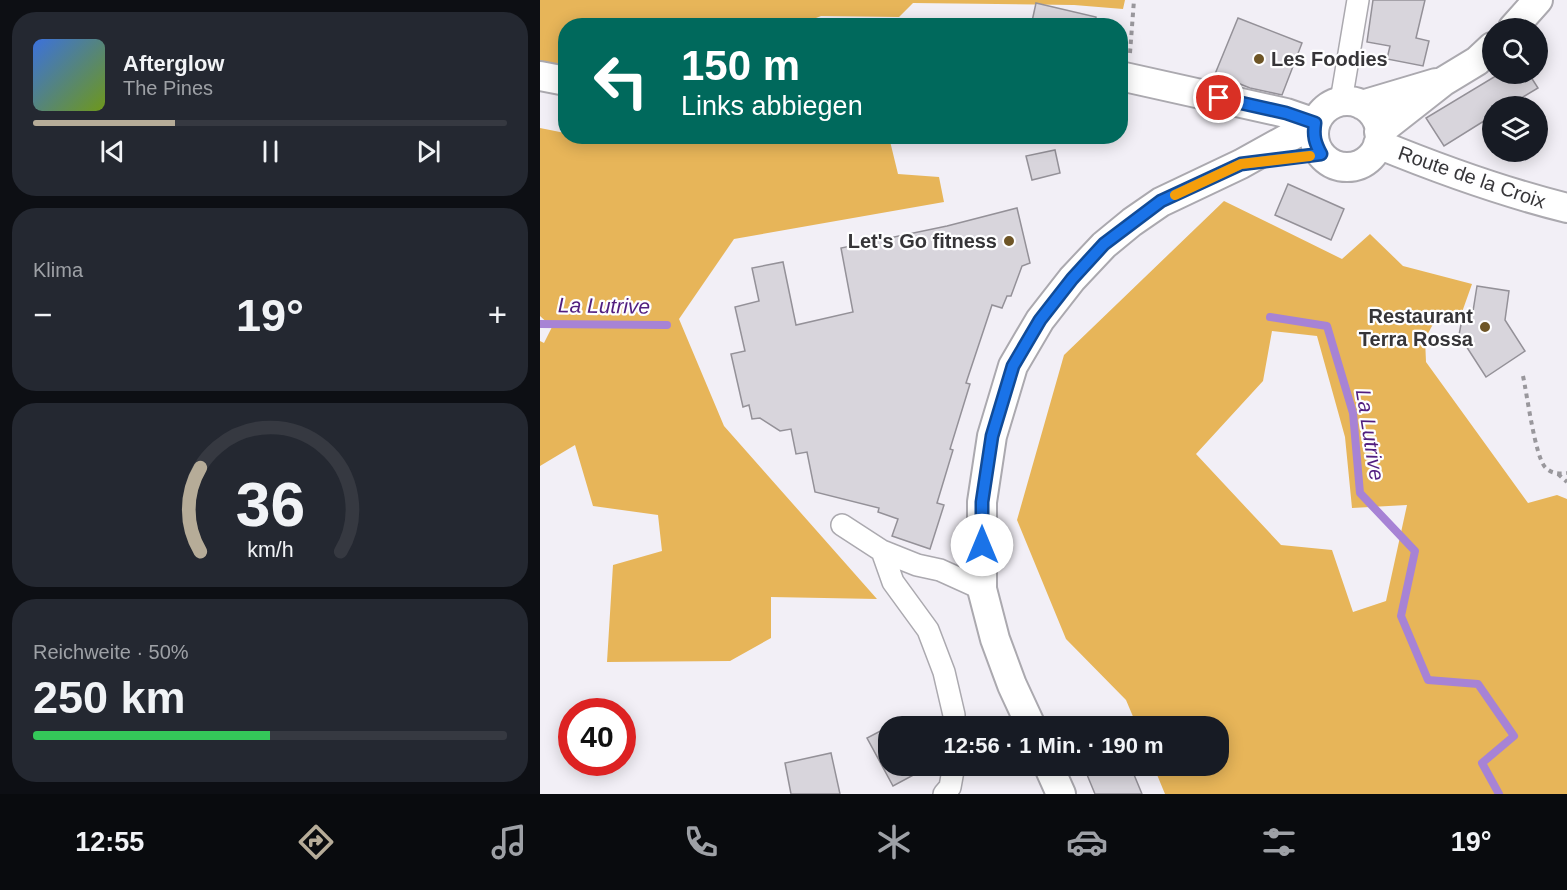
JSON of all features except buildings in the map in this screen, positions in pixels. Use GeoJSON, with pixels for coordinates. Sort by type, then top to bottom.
{"type":"FeatureCollection","features":[{"type":"Feature","properties":{"kind":"street"},"geometry":{"type":"LineString","coordinates":[[1352,103],[1358,0]]}},
{"type":"Feature","properties":{"kind":"street"},"geometry":{"type":"LineString","coordinates":[[1522,18],[1538,0]]}},
{"type":"Feature","properties":{"kind":"street"},"geometry":{"type":"LineString","coordinates":[[1444,81],[1325,109],[1315,123],[1313,134],[1316,145],[1321,154],[1338,165],[1347,167],[1358,165],[1366,160],[1379,138],[1444,81],[1482,56]]}},
{"type":"Feature","properties":{"kind":"street"},"geometry":{"type":"LineString","coordinates":[[1128,66],[1315,123]]}},
{"type":"Feature","properties":{"kind":"street"},"geometry":{"type":"LineString","coordinates":[[540,76],[558,79]]}},
{"type":"Feature","properties":{"kind":"street"},"geometry":{"type":"LineString","coordinates":[[1352,103],[1371,111],[1377,121],[1379,138]]}},
{"type":"Feature","properties":{"kind":"street"},"geometry":{"type":"LineString","coordinates":[[1026,716],[995,639],[982,589],[982,502],[992,436],[1013,366],[1040,320],[1072,279],[1104,244],[1161,201],[1241,164],[1315,123]]}},
{"type":"Feature","properties":{"kind":"street","name":"Route de la Croix"},"geometry":{"type":"LineString","coordinates":[[1379,138],[1433,165],[1540,202],[1567,208]]}},
{"type":"Feature","properties":{"kind":"street"},"geometry":{"type":"LineString","coordinates":[[1241,164],[1321,154]]}},
{"type":"Feature","properties":{"kind":"street"},"geometry":{"type":"LineString","coordinates":[[842,525],[882,551],[917,565],[940,570],[982,589]]}},
{"type":"Feature","properties":{"kind":"street"},"geometry":{"type":"LineString","coordinates":[[882,551],[893,582],[928,630],[944,672],[954,716]]}},
{"type":"Feature","properties":{"kind":"street"},"geometry":{"type":"LineString","coordinates":[[944,794],[950,787],[952,776]]}},
{"type":"Feature","properties":{"kind":"street"},"geometry":{"type":"LineString","coordinates":[[1053,776],[1061,794]]}},
{"type":"Feature","properties":{"kind":"path"},"geometry":{"type":"LineString","coordinates":[[1128,43],[1134,0]]}},
{"type":"Feature","properties":{"kind":"path"},"geometry":{"type":"LineString","coordinates":[[1523,376],[1539,453],[1545,467],[1567,482]]}},
{"type":"Feature","properties":{"kind":"path"},"geometry":{"type":"LineString","coordinates":[[1557,474],[1567,472]]}},
{"type":"Feature","properties":{"kind":"shaded area"},"geometry":{"type":"Polygon","coordinates":[[[540,0],[1125,0],[1123,9],[1074,5],[913,3],[899,17],[558,18],[558,67],[540,65],[540,0]]]}},
{"type":"Feature","properties":{"kind":"shaded area"},"geometry":{"type":"Polygon","coordinates":[[[540,128],[558,132],[558,144],[891,144],[898,174],[939,177],[944,202],[734,239],[679,319],[724,426],[877,599],[771,597],[771,638],[730,661],[607,662],[613,565],[662,551],[658,515],[593,506],[575,445],[540,466],[540,341],[544,343],[552,327],[540,316],[540,128]]]}},
{"type":"Feature","properties":{"kind":"shaded area"},"geometry":{"type":"Polygon","coordinates":[[[1224,201],[1342,259],[1370,234],[1403,266],[1472,284],[1461,315],[1439,313],[1425,339],[1426,362],[1528,503],[1557,495],[1567,499],[1567,794],[1165,794],[1158,776],[1229,776],[1229,716],[1133,716],[1126,700],[1066,639],[1017,520],[1064,355],[1224,201]],[[1272,331],[1263,381],[1196,454],[1281,545],[1332,550],[1353,612],[1386,601],[1407,505],[1352,508],[1345,437],[1317,336],[1272,331]]]}},
{"type":"Feature","properties":{"kind":"waterway","name":"La Lutrive"},"geometry":{"type":"LineString","coordinates":[[1270,317],[1327,326],[1353,413],[1360,493],[1415,551],[1401,616],[1428,680],[1478,684],[1514,736],[1482,763],[1499,794]]}},
{"type":"Feature","properties":{"kind":"waterway","name":"La Lutrive"},"geometry":{"type":"LineString","coordinates":[[540,324],[667,325]]}},
{"type":"Feature","properties":{"kind":"slow traffic"},"geometry":{"type":"LineString","coordinates":[[1175,195],[1241,164],[1310,156]]}},
{"type":"Feature","properties":{"kind":"place","name":"Les Foodies"},"geometry":{"type":"Point","coordinates":[1259,59]}},
{"type":"Feature","properties":{"kind":"place","name":"Let's Go fitness"},"geometry":{"type":"Point","coordinates":[1009,241]}},
{"type":"Feature","properties":{"kind":"place","name":"Restaurant Terra Rossa"},"geometry":{"type":"Point","coordinates":[1485,327]}},
{"type":"Feature","properties":{"kind":"route"},"geometry":{"type":"LineString","coordinates":[[982,545],[982,502],[992,436],[1013,366],[1040,320],[1072,279],[1104,244],[1161,201],[1241,164],[1321,154],[1313,134],[1315,123],[1286,113],[1219,98]]}}]}
